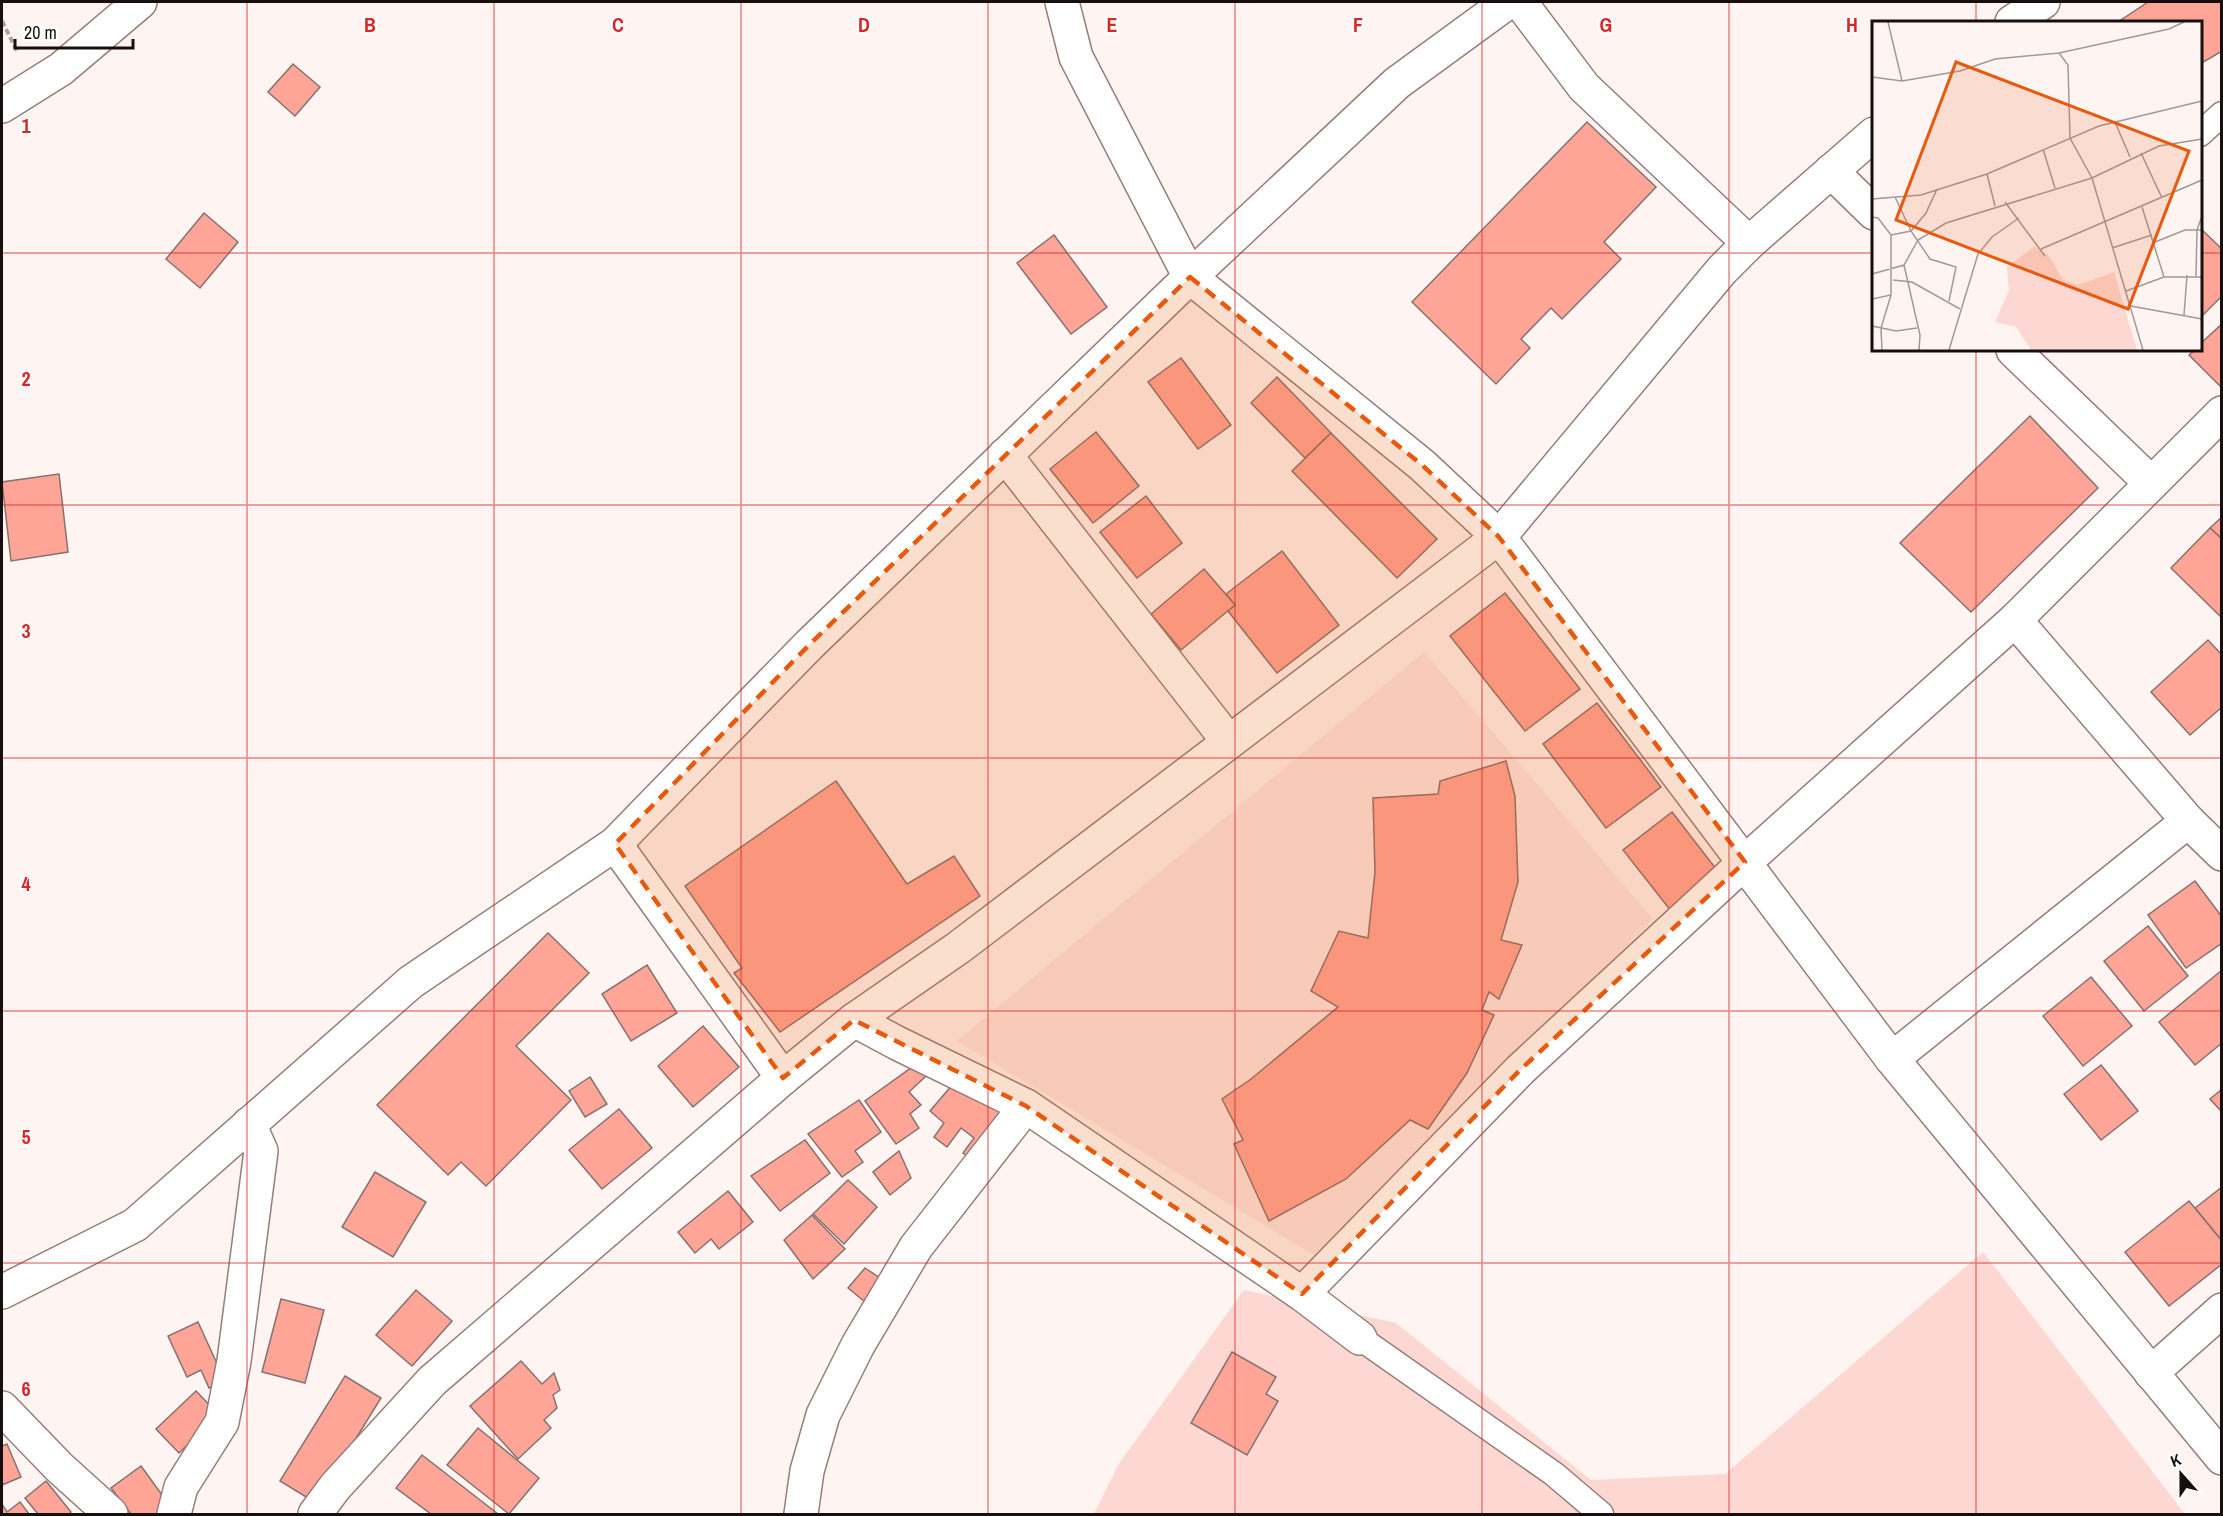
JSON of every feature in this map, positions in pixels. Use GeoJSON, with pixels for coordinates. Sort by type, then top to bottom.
{"type":"FeatureCollection","features":[{"type":"Feature","properties":{"kind":"street"},"geometry":{"type":"LineString","coordinates":[[2,106],[61,69],[140,2]]}},
{"type":"Feature","properties":{"kind":"street"},"geometry":{"type":"LineString","coordinates":[[1062,2],[1076,57],[1190,277],[1422,465],[1499,537],[1892,1059],[2222,1458]]}},
{"type":"Feature","properties":{"kind":"street"},"geometry":{"type":"LineString","coordinates":[[2,1292],[135,1225],[411,982],[615,844],[809,645],[1190,277],[1397,83],[1508,2]]}},
{"type":"Feature","properties":{"kind":"street"},"geometry":{"type":"LineString","coordinates":[[1520,2],[1584,87],[1749,243]]}},
{"type":"Feature","properties":{"kind":"street"},"geometry":{"type":"LineString","coordinates":[[2014,21],[2043,2]]}},
{"type":"Feature","properties":{"kind":"street"},"geometry":{"type":"LineString","coordinates":[[315,1515],[334,1487],[432,1381],[783,1078],[855,1020],[958,948],[1499,537],[1722,270],[1749,243],[1872,136]]}},
{"type":"Feature","properties":{"kind":"street"},"geometry":{"type":"LineString","coordinates":[[1831,171],[1872,211]]}},
{"type":"Feature","properties":{"kind":"street"},"geometry":{"type":"LineString","coordinates":[[2014,351],[2151,483]]}},
{"type":"Feature","properties":{"kind":"street"},"geometry":{"type":"LineString","coordinates":[[1302,1294],[1520,1070],[1745,862],[2015,620],[2222,412]]}},
{"type":"Feature","properties":{"kind":"street"},"geometry":{"type":"LineString","coordinates":[[1005,455],[1229,742]]}},
{"type":"Feature","properties":{"kind":"street"},"geometry":{"type":"LineString","coordinates":[[2015,620],[2188,821],[2222,854]]}},
{"type":"Feature","properties":{"kind":"street"},"geometry":{"type":"LineString","coordinates":[[1892,1059],[2188,821]]}},
{"type":"Feature","properties":{"kind":"street"},"geometry":{"type":"LineString","coordinates":[[615,844],[783,1078]]}},
{"type":"Feature","properties":{"kind":"street"},"geometry":{"type":"LineString","coordinates":[[855,1020],[1026,1106],[1302,1294],[1360,1338]]}},
{"type":"Feature","properties":{"kind":"street"},"geometry":{"type":"LineString","coordinates":[[801,1515],[807,1471],[823,1415],[858,1345],[916,1247],[1026,1106]]}},
{"type":"Feature","properties":{"kind":"street"},"geometry":{"type":"LineString","coordinates":[[174,1515],[181,1487],[222,1422],[232,1371],[261,1151],[249,1124]]}},
{"type":"Feature","properties":{"kind":"street"},"geometry":{"type":"LineString","coordinates":[[2151,1373],[2222,1310]]}},
{"type":"Feature","properties":{"kind":"street"},"geometry":{"type":"LineString","coordinates":[[2,1408],[59,1467],[111,1515]]}},
{"type":"Feature","properties":{"kind":"lane"},"geometry":{"type":"LineString","coordinates":[[2202,132],[2222,114]]}},
{"type":"Feature","properties":{"kind":"lane"},"geometry":{"type":"LineString","coordinates":[[1360,1338],[1554,1474],[1601,1515]]}},
{"type":"Feature","properties":{"kind":"highlighted area"},"geometry":{"type":"Polygon","coordinates":[[[1190,277],[1422,465],[1499,537],[1745,862],[1520,1070],[1302,1294],[1026,1106],[854,1020],[783,1078],[615,844],[809,645],[1190,277]]]}},
{"type":"Feature","properties":{"kind":"shaded area"},"geometry":{"type":"Polygon","coordinates":[[[1424,652],[1653,919],[1314,1255],[957,1041],[1424,652]]]}},
{"type":"Feature","properties":{"kind":"shaded area"},"geometry":{"type":"Polygon","coordinates":[[[1983,1252],[2185,1514],[1094,1514],[1118,1465],[1244,1290],[1396,1323],[1591,1480],[1725,1474],[1983,1252]]]}},
{"type":"Feature","properties":{"kind":"building"},"geometry":{"type":"Polygon","coordinates":[[[2148,2],[2222,2],[2222,51],[2202,63],[2202,21],[2120,21],[2148,2]]]}},
{"type":"Feature","properties":{"kind":"building"},"geometry":{"type":"Polygon","coordinates":[[[293,64],[320,87],[295,116],[268,92],[293,64]]]}},
{"type":"Feature","properties":{"kind":"building"},"geometry":{"type":"Polygon","coordinates":[[[1587,122],[1656,187],[1604,242],[1621,259],[1562,319],[1551,308],[1521,339],[1530,348],[1496,384],[1412,302],[1587,122]]]}},
{"type":"Feature","properties":{"kind":"building"},"geometry":{"type":"Polygon","coordinates":[[[204,213],[238,242],[200,288],[166,259],[204,213]]]}},
{"type":"Feature","properties":{"kind":"building"},"geometry":{"type":"Polygon","coordinates":[[[2202,230],[2222,249],[2222,296],[2202,316],[2202,230]]]}},
{"type":"Feature","properties":{"kind":"building"},"geometry":{"type":"Polygon","coordinates":[[[1054,235],[1107,307],[1071,334],[1017,263],[1054,235]]]}},
{"type":"Feature","properties":{"kind":"building"},"geometry":{"type":"Polygon","coordinates":[[[2222,324],[2222,388],[2189,355],[2194,351],[2202,351],[2202,342],[2222,324]]]}},
{"type":"Feature","properties":{"kind":"building"},"geometry":{"type":"Polygon","coordinates":[[[1181,358],[1231,425],[1198,449],[1148,382],[1181,358]]]}},
{"type":"Feature","properties":{"kind":"building"},"geometry":{"type":"Polygon","coordinates":[[[1277,377],[1331,433],[1305,458],[1251,403],[1277,377]]]}},
{"type":"Feature","properties":{"kind":"building"},"geometry":{"type":"Polygon","coordinates":[[[2030,416],[2098,488],[1971,612],[1900,543],[2030,416]]]}},
{"type":"Feature","properties":{"kind":"building"},"geometry":{"type":"Polygon","coordinates":[[[1096,432],[1139,486],[1093,523],[1050,469],[1096,432]]]}},
{"type":"Feature","properties":{"kind":"building"},"geometry":{"type":"Polygon","coordinates":[[[1331,433],[1437,539],[1397,578],[1292,471],[1331,433]]]}},
{"type":"Feature","properties":{"kind":"building"},"geometry":{"type":"Polygon","coordinates":[[[59,474],[68,552],[11,561],[2,482],[59,474]]]}},
{"type":"Feature","properties":{"kind":"building"},"geometry":{"type":"Polygon","coordinates":[[[1146,496],[1182,543],[1137,578],[1100,532],[1146,496]]]}},
{"type":"Feature","properties":{"kind":"building"},"geometry":{"type":"Polygon","coordinates":[[[2222,517],[2222,539],[2210,528],[2222,517]]]}},
{"type":"Feature","properties":{"kind":"building"},"geometry":{"type":"Polygon","coordinates":[[[2210,528],[2222,539],[2222,618],[2171,568],[2210,528]]]}},
{"type":"Feature","properties":{"kind":"building"},"geometry":{"type":"Polygon","coordinates":[[[1282,551],[1339,625],[1277,673],[1228,611],[1235,605],[1226,594],[1282,551]]]}},
{"type":"Feature","properties":{"kind":"building"},"geometry":{"type":"Polygon","coordinates":[[[1204,569],[1235,605],[1181,650],[1151,614],[1204,569]]]}},
{"type":"Feature","properties":{"kind":"building"},"geometry":{"type":"Polygon","coordinates":[[[1505,593],[1580,689],[1525,731],[1450,636],[1505,593]]]}},
{"type":"Feature","properties":{"kind":"building"},"geometry":{"type":"Polygon","coordinates":[[[2208,640],[2222,655],[2222,707],[2190,735],[2151,692],[2208,640]]]}},
{"type":"Feature","properties":{"kind":"building"},"geometry":{"type":"Polygon","coordinates":[[[1597,703],[1661,787],[1606,828],[1543,744],[1597,703]]]}},
{"type":"Feature","properties":{"kind":"building"},"geometry":{"type":"Polygon","coordinates":[[[1506,761],[1515,796],[1518,882],[1501,940],[1522,945],[1499,999],[1489,992],[1482,1010],[1494,1015],[1467,1073],[1428,1129],[1410,1120],[1346,1179],[1269,1221],[1234,1144],[1243,1140],[1222,1099],[1251,1079],[1338,1007],[1311,991],[1339,931],[1368,938],[1375,872],[1373,798],[1438,794],[1440,781],[1506,761]]]}},
{"type":"Feature","properties":{"kind":"building"},"geometry":{"type":"Polygon","coordinates":[[[836,781],[907,884],[954,856],[980,896],[780,1032],[734,973],[742,968],[685,886],[836,781]]]}},
{"type":"Feature","properties":{"kind":"building"},"geometry":{"type":"Polygon","coordinates":[[[1672,812],[1720,874],[1671,911],[1623,850],[1672,812]]]}},
{"type":"Feature","properties":{"kind":"building"},"geometry":{"type":"Polygon","coordinates":[[[2195,881],[2222,917],[2222,943],[2186,968],[2148,915],[2195,881]]]}},
{"type":"Feature","properties":{"kind":"building"},"geometry":{"type":"Polygon","coordinates":[[[2148,926],[2188,976],[2144,1011],[2104,961],[2148,926]]]}},
{"type":"Feature","properties":{"kind":"building"},"geometry":{"type":"Polygon","coordinates":[[[548,933],[589,973],[516,1046],[571,1100],[486,1186],[461,1162],[448,1175],[377,1105],[548,933]]]}},
{"type":"Feature","properties":{"kind":"building"},"geometry":{"type":"Polygon","coordinates":[[[647,965],[677,1013],[631,1041],[602,994],[647,965]]]}},
{"type":"Feature","properties":{"kind":"building"},"geometry":{"type":"Polygon","coordinates":[[[2222,970],[2222,1043],[2195,1065],[2159,1022],[2222,970]]]}},
{"type":"Feature","properties":{"kind":"building"},"geometry":{"type":"Polygon","coordinates":[[[2091,977],[2132,1026],[2083,1066],[2043,1016],[2091,977]]]}},
{"type":"Feature","properties":{"kind":"building"},"geometry":{"type":"Polygon","coordinates":[[[703,1026],[739,1067],[693,1107],[658,1066],[703,1026]]]}},
{"type":"Feature","properties":{"kind":"building"},"geometry":{"type":"Polygon","coordinates":[[[915,1065],[926,1076],[909,1092],[921,1105],[910,1114],[919,1128],[896,1144],[865,1101],[915,1065]]]}},
{"type":"Feature","properties":{"kind":"building"},"geometry":{"type":"Polygon","coordinates":[[[2101,1065],[2138,1111],[2101,1140],[2064,1094],[2101,1065]]]}},
{"type":"Feature","properties":{"kind":"building"},"geometry":{"type":"Polygon","coordinates":[[[590,1077],[607,1104],[585,1117],[569,1091],[590,1077]]]}},
{"type":"Feature","properties":{"kind":"building"},"geometry":{"type":"Polygon","coordinates":[[[953,1084],[1012,1118],[979,1164],[963,1153],[974,1138],[961,1128],[947,1147],[934,1137],[944,1123],[930,1111],[953,1084]]]}},
{"type":"Feature","properties":{"kind":"building"},"geometry":{"type":"Polygon","coordinates":[[[2222,1089],[2222,1112],[2210,1099],[2222,1089]]]}},
{"type":"Feature","properties":{"kind":"building"},"geometry":{"type":"Polygon","coordinates":[[[859,1100],[881,1132],[855,1151],[863,1162],[842,1177],[808,1134],[859,1100]]]}},
{"type":"Feature","properties":{"kind":"building"},"geometry":{"type":"Polygon","coordinates":[[[619,1109],[652,1148],[602,1189],[569,1150],[619,1109]]]}},
{"type":"Feature","properties":{"kind":"building"},"geometry":{"type":"Polygon","coordinates":[[[805,1140],[830,1173],[780,1211],[751,1176],[805,1140]]]}},
{"type":"Feature","properties":{"kind":"building"},"geometry":{"type":"Polygon","coordinates":[[[899,1151],[911,1178],[890,1195],[873,1172],[899,1151]]]}},
{"type":"Feature","properties":{"kind":"building"},"geometry":{"type":"Polygon","coordinates":[[[375,1172],[426,1202],[393,1257],[342,1227],[375,1172]]]}},
{"type":"Feature","properties":{"kind":"building"},"geometry":{"type":"Polygon","coordinates":[[[848,1180],[877,1207],[844,1244],[813,1214],[848,1180]]]}},
{"type":"Feature","properties":{"kind":"building"},"geometry":{"type":"Polygon","coordinates":[[[2222,1187],[2222,1241],[2195,1208],[2222,1187]]]}},
{"type":"Feature","properties":{"kind":"building"},"geometry":{"type":"Polygon","coordinates":[[[728,1191],[753,1222],[719,1249],[711,1239],[695,1253],[678,1232],[728,1191]]]}},
{"type":"Feature","properties":{"kind":"building"},"geometry":{"type":"Polygon","coordinates":[[[2189,1201],[2222,1241],[2222,1264],[2169,1306],[2125,1252],[2189,1201]]]}},
{"type":"Feature","properties":{"kind":"building"},"geometry":{"type":"Polygon","coordinates":[[[812,1215],[845,1249],[813,1279],[784,1240],[812,1215]]]}},
{"type":"Feature","properties":{"kind":"building"},"geometry":{"type":"Polygon","coordinates":[[[865,1268],[883,1280],[865,1302],[848,1288],[865,1268]]]}},
{"type":"Feature","properties":{"kind":"building"},"geometry":{"type":"Polygon","coordinates":[[[416,1290],[452,1321],[412,1366],[376,1335],[416,1290]]]}},
{"type":"Feature","properties":{"kind":"building"},"geometry":{"type":"Polygon","coordinates":[[[281,1299],[324,1310],[305,1383],[262,1372],[281,1299]]]}},
{"type":"Feature","properties":{"kind":"building"},"geometry":{"type":"Polygon","coordinates":[[[198,1322],[225,1381],[209,1388],[201,1370],[187,1377],[168,1336],[198,1322]]]}},
{"type":"Feature","properties":{"kind":"building"},"geometry":{"type":"Polygon","coordinates":[[[1232,1352],[1276,1377],[1266,1394],[1278,1401],[1247,1455],[1191,1423],[1232,1352]]]}},
{"type":"Feature","properties":{"kind":"building"},"geometry":{"type":"Polygon","coordinates":[[[521,1361],[542,1384],[554,1373],[560,1390],[553,1395],[557,1408],[544,1420],[551,1428],[518,1459],[470,1406],[521,1361]]]}},
{"type":"Feature","properties":{"kind":"building"},"geometry":{"type":"Polygon","coordinates":[[[345,1376],[381,1398],[316,1503],[280,1481],[345,1376]]]}},
{"type":"Feature","properties":{"kind":"building"},"geometry":{"type":"Polygon","coordinates":[[[196,1391],[219,1415],[179,1453],[156,1429],[196,1391]]]}},
{"type":"Feature","properties":{"kind":"building"},"geometry":{"type":"Polygon","coordinates":[[[478,1428],[539,1478],[509,1514],[447,1465],[478,1428]]]}},
{"type":"Feature","properties":{"kind":"building"},"geometry":{"type":"Polygon","coordinates":[[[7,1444],[21,1477],[2,1485],[2,1446],[7,1444]]]}},
{"type":"Feature","properties":{"kind":"building"},"geometry":{"type":"Polygon","coordinates":[[[422,1455],[498,1514],[431,1514],[396,1488],[422,1455]]]}},
{"type":"Feature","properties":{"kind":"building"},"geometry":{"type":"Polygon","coordinates":[[[141,1466],[173,1510],[167,1514],[131,1514],[111,1488],[141,1466]]]}},
{"type":"Feature","properties":{"kind":"building"},"geometry":{"type":"Polygon","coordinates":[[[46,1481],[71,1512],[69,1514],[38,1514],[25,1498],[46,1481]]]}},
{"type":"Feature","properties":{"kind":"building"},"geometry":{"type":"Polygon","coordinates":[[[20,1502],[29,1514],[2,1514],[2,1504],[7,1512],[20,1502]]]}}]}
